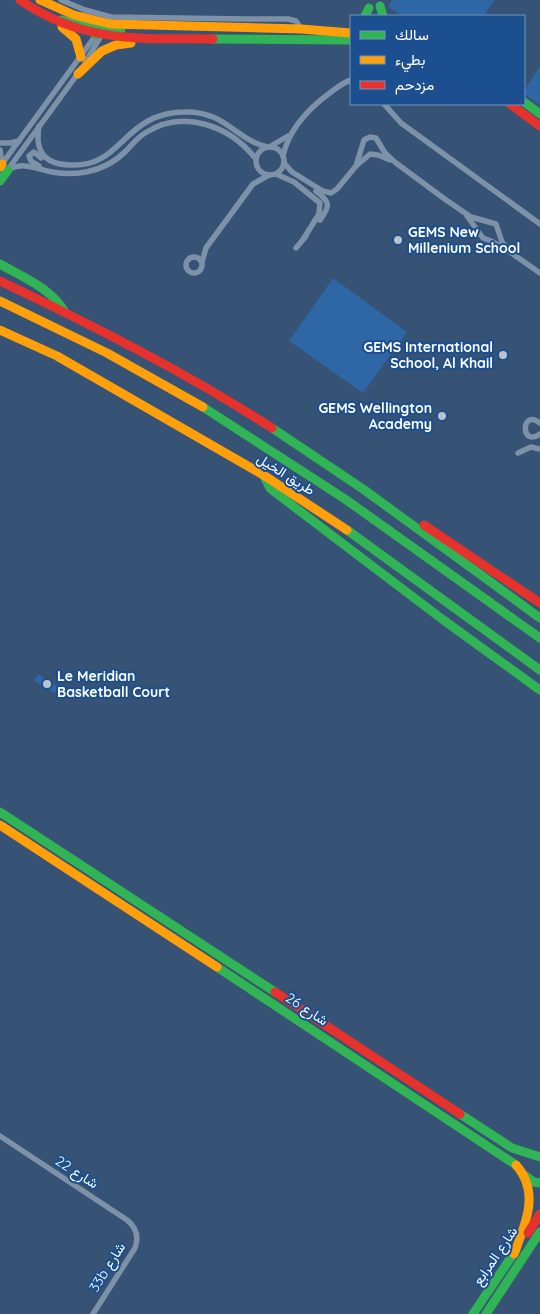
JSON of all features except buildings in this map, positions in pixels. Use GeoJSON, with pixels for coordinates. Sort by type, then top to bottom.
{"type":"FeatureCollection","features":[{"type":"Feature","properties":{"kind":"main road"},"geometry":{"type":"LineString","coordinates":[[20,0],[74,37],[79,46],[81,56]]}},
{"type":"Feature","properties":{"kind":"main road"},"geometry":{"type":"LineString","coordinates":[[40,0],[101,29],[146,30],[160,26],[233,27],[302,29],[350,34]]}},
{"type":"Feature","properties":{"kind":"main road"},"geometry":{"type":"LineString","coordinates":[[233,27],[246,19]]}},
{"type":"Feature","properties":{"kind":"main road"},"geometry":{"type":"LineString","coordinates":[[51,20],[147,38],[350,34]]}},
{"type":"Feature","properties":{"kind":"main road"},"geometry":{"type":"LineString","coordinates":[[51,20],[66,20],[98,28],[101,26],[101,29]]}},
{"type":"Feature","properties":{"kind":"main road"},"geometry":{"type":"LineString","coordinates":[[78,74],[108,47],[140,42],[147,38]]}},
{"type":"Feature","properties":{"kind":"main road"},"geometry":{"type":"LineString","coordinates":[[525,103],[540,114]]}},
{"type":"Feature","properties":{"kind":"main road"},"geometry":{"type":"LineString","coordinates":[[511,105],[540,126]]}},
{"type":"Feature","properties":{"kind":"main road"},"geometry":{"type":"LineString","coordinates":[[0,181],[3,167]]}},
{"type":"Feature","properties":{"kind":"main road"},"geometry":{"type":"LineString","coordinates":[[0,264],[50,293],[65,312]]}},
{"type":"Feature","properties":{"kind":"main road"},"geometry":{"type":"LineString","coordinates":[[0,281],[65,312],[227,399],[381,502],[540,618]]}},
{"type":"Feature","properties":{"kind":"main road","name":"طريق الخيل"},"geometry":{"type":"LineString","coordinates":[[0,301],[142,371],[237,428],[351,502],[540,638]]}},
{"type":"Feature","properties":{"kind":"main road","name":"طريق الخيل"},"geometry":{"type":"LineString","coordinates":[[0,330],[57,356],[264,476],[392,561],[540,670]]}},
{"type":"Feature","properties":{"kind":"main road"},"geometry":{"type":"LineString","coordinates":[[264,476],[276,494],[442,620],[540,690]]}},
{"type":"Feature","properties":{"kind":"main road"},"geometry":{"type":"LineString","coordinates":[[381,502],[400,508],[540,603]]}},
{"type":"Feature","properties":{"kind":"main road"},"geometry":{"type":"LineString","coordinates":[[483,649],[491,660],[540,700]]}},
{"type":"Feature","properties":{"kind":"main road","name":"شارع 26"},"geometry":{"type":"LineString","coordinates":[[0,812],[512,1148],[540,1157]]}},
{"type":"Feature","properties":{"kind":"main road","name":"شارع 26"},"geometry":{"type":"LineString","coordinates":[[0,825],[458,1124],[514,1163],[526,1176]]}},
{"type":"Feature","properties":{"kind":"main road"},"geometry":{"type":"LineString","coordinates":[[100,890],[105,888],[108,883]]}},
{"type":"Feature","properties":{"kind":"main road"},"geometry":{"type":"LineString","coordinates":[[512,1148],[523,1156],[540,1161]]}},
{"type":"Feature","properties":{"kind":"main road"},"geometry":{"type":"LineString","coordinates":[[526,1176],[534,1182],[540,1183]]}},
{"type":"Feature","properties":{"kind":"main road"},"geometry":{"type":"LineString","coordinates":[[514,1254],[530,1217],[532,1205],[533,1193],[526,1176]]}},
{"type":"Feature","properties":{"kind":"main road","name":"شارع المرابع"},"geometry":{"type":"LineString","coordinates":[[473,1314],[540,1214]]}},
{"type":"Feature","properties":{"kind":"main road","name":"شارع المرابع"},"geometry":{"type":"LineString","coordinates":[[486,1314],[538,1236]]}},
{"type":"Feature","properties":{"kind":"street"},"geometry":{"type":"LineString","coordinates":[[62,0],[85,10],[111,17],[291,19],[298,23],[302,29]]}},
{"type":"Feature","properties":{"kind":"street"},"geometry":{"type":"LineString","coordinates":[[3,167],[19,141],[101,29]]}},
{"type":"Feature","properties":{"kind":"street"},"geometry":{"type":"LineString","coordinates":[[3,167],[39,126],[78,74],[101,29]]}},
{"type":"Feature","properties":{"kind":"street"},"geometry":{"type":"LineString","coordinates":[[256,159],[261,150],[290,134],[316,103],[350,80]]}},
{"type":"Feature","properties":{"kind":"street"},"geometry":{"type":"LineString","coordinates":[[385,105],[401,123],[540,224]]}},
{"type":"Feature","properties":{"kind":"street"},"geometry":{"type":"LineString","coordinates":[[48,171],[30,160],[31,153],[36,152],[50,163],[77,165],[100,159],[118,148],[143,124],[176,112],[195,112],[213,116],[252,141],[280,150],[284,156]]}},
{"type":"Feature","properties":{"kind":"street"},"geometry":{"type":"LineString","coordinates":[[3,167],[23,165],[48,171],[74,174],[101,168],[122,155],[139,137],[164,124],[184,121],[205,124],[224,131],[237,139],[256,159],[257,166],[253,184],[206,248],[200,270],[195,273],[187,270],[186,263],[189,258],[206,248]]}},
{"type":"Feature","properties":{"kind":"street"},"geometry":{"type":"LineString","coordinates":[[39,126],[37,139],[41,151],[50,160],[62,164]]}},
{"type":"Feature","properties":{"kind":"street"},"geometry":{"type":"LineString","coordinates":[[253,184],[281,169],[290,134]]}},
{"type":"Feature","properties":{"kind":"street"},"geometry":{"type":"LineString","coordinates":[[356,166],[362,142],[370,137],[376,138],[385,153],[396,163],[466,214],[496,224],[502,242],[510,252]]}},
{"type":"Feature","properties":{"kind":"street"},"geometry":{"type":"LineString","coordinates":[[0,142],[10,143],[19,141]]}},
{"type":"Feature","properties":{"kind":"street"},"geometry":{"type":"LineString","coordinates":[[0,150],[3,167]]}},
{"type":"Feature","properties":{"kind":"street"},"geometry":{"type":"LineString","coordinates":[[284,163],[296,174],[326,192],[333,192],[337,189],[356,166],[370,154],[381,155],[396,163]]}},
{"type":"Feature","properties":{"kind":"street"},"geometry":{"type":"LineString","coordinates":[[257,166],[262,172],[294,182],[320,203],[321,209],[319,214],[304,238]]}},
{"type":"Feature","properties":{"kind":"street"},"geometry":{"type":"LineString","coordinates":[[296,248],[328,206],[326,199],[312,185]]}},
{"type":"Feature","properties":{"kind":"street"},"geometry":{"type":"LineString","coordinates":[[466,214],[483,238],[510,252],[540,273]]}},
{"type":"Feature","properties":{"kind":"street"},"geometry":{"type":"LineString","coordinates":[[193,256],[199,257],[202,262]]}},
{"type":"Feature","properties":{"kind":"street"},"geometry":{"type":"LineString","coordinates":[[539,436],[532,437],[528,435],[525,425],[528,421],[532,420],[540,423]]}},
{"type":"Feature","properties":{"kind":"street"},"geometry":{"type":"LineString","coordinates":[[518,452],[531,447],[540,449]]}},
{"type":"Feature","properties":{"kind":"street","name":"شارع 22"},"geometry":{"type":"LineString","coordinates":[[0,1136],[127,1220],[137,1232]]}},
{"type":"Feature","properties":{"kind":"street","name":"33b شارع"},"geometry":{"type":"LineString","coordinates":[[93,1314],[135,1248],[138,1239],[137,1232]]}},
{"type":"Feature","properties":{"kind":"shaded area"},"geometry":{"type":"Polygon","coordinates":[[[392,0],[494,0],[485,15],[401,15],[388,7],[392,0]]]}},
{"type":"Feature","properties":{"kind":"shaded area"},"geometry":{"type":"Polygon","coordinates":[[[540,66],[540,105],[525,95],[525,89],[540,66]]]}},
{"type":"Feature","properties":{"kind":"shaded area"},"geometry":{"type":"Polygon","coordinates":[[[333,278],[407,332],[363,393],[289,341],[333,278]]]}},
{"type":"Feature","properties":{"kind":"shaded area","name":"Le Meridian Basketball Court"},"geometry":{"type":"Polygon","coordinates":[[[38,674],[59,687],[55,693],[34,681],[38,674]]]}},
{"type":"Feature","properties":{"kind":"traffic: fast"},"geometry":{"type":"LineString","coordinates":[[380,6],[383,15]]}},
{"type":"Feature","properties":{"kind":"traffic: fast"},"geometry":{"type":"LineString","coordinates":[[366,15],[369,8]]}},
{"type":"Feature","properties":{"kind":"traffic: fast"},"geometry":{"type":"LineString","coordinates":[[61,20],[97,28]]}},
{"type":"Feature","properties":{"kind":"traffic: fast"},"geometry":{"type":"LineString","coordinates":[[96,35],[103,30],[121,30]]}},
{"type":"Feature","properties":{"kind":"traffic: fast"},"geometry":{"type":"LineString","coordinates":[[213,39],[350,40]]}},
{"type":"Feature","properties":{"kind":"traffic: fast"},"geometry":{"type":"LineString","coordinates":[[525,103],[540,114]]}},
{"type":"Feature","properties":{"kind":"traffic: fast"},"geometry":{"type":"LineString","coordinates":[[0,181],[8,170]]}},
{"type":"Feature","properties":{"kind":"traffic: fast"},"geometry":{"type":"LineString","coordinates":[[0,264],[45,290],[65,312]]}},
{"type":"Feature","properties":{"kind":"traffic: fast"},"geometry":{"type":"LineString","coordinates":[[203,407],[345,499],[540,638]]}},
{"type":"Feature","properties":{"kind":"traffic: fast"},"geometry":{"type":"LineString","coordinates":[[272,428],[363,489],[540,618]]}},
{"type":"Feature","properties":{"kind":"traffic: fast"},"geometry":{"type":"LineString","coordinates":[[265,478],[270,488],[276,493],[442,619],[540,690]]}},
{"type":"Feature","properties":{"kind":"traffic: fast"},"geometry":{"type":"LineString","coordinates":[[347,530],[540,670]]}},
{"type":"Feature","properties":{"kind":"traffic: fast"},"geometry":{"type":"LineString","coordinates":[[0,812],[275,992]]}},
{"type":"Feature","properties":{"kind":"traffic: fast"},"geometry":{"type":"LineString","coordinates":[[217,967],[516,1165]]}},
{"type":"Feature","properties":{"kind":"traffic: fast"},"geometry":{"type":"LineString","coordinates":[[460,1114],[512,1148],[540,1157]]}},
{"type":"Feature","properties":{"kind":"traffic: fast"},"geometry":{"type":"LineString","coordinates":[[526,1176],[534,1182],[540,1183]]}},
{"type":"Feature","properties":{"kind":"traffic: fast"},"geometry":{"type":"LineString","coordinates":[[486,1314],[540,1232]]}},
{"type":"Feature","properties":{"kind":"traffic: fast"},"geometry":{"type":"LineString","coordinates":[[473,1314],[516,1250]]}},
{"type":"Feature","properties":{"kind":"traffic: slow"},"geometry":{"type":"LineString","coordinates":[[40,0],[74,15],[110,24],[301,29],[350,33]]}},
{"type":"Feature","properties":{"kind":"traffic: slow"},"geometry":{"type":"LineString","coordinates":[[62,27],[76,39],[81,57]]}},
{"type":"Feature","properties":{"kind":"traffic: slow"},"geometry":{"type":"LineString","coordinates":[[78,74],[102,51],[116,45],[131,43]]}},
{"type":"Feature","properties":{"kind":"traffic: slow"},"geometry":{"type":"LineString","coordinates":[[0,301],[107,353],[203,407]]}},
{"type":"Feature","properties":{"kind":"traffic: slow"},"geometry":{"type":"LineString","coordinates":[[0,330],[57,356],[265,476],[347,530]]}},
{"type":"Feature","properties":{"kind":"traffic: slow"},"geometry":{"type":"LineString","coordinates":[[0,825],[217,967]]}},
{"type":"Feature","properties":{"kind":"traffic: slow"},"geometry":{"type":"LineString","coordinates":[[514,1254],[529,1208],[528,1186],[516,1165]]}},
{"type":"Feature","properties":{"kind":"traffic: jam"},"geometry":{"type":"LineString","coordinates":[[20,0],[67,25],[113,36],[161,39],[213,39]]}},
{"type":"Feature","properties":{"kind":"traffic: jam"},"geometry":{"type":"LineString","coordinates":[[511,105],[540,126]]}},
{"type":"Feature","properties":{"kind":"traffic: jam"},"geometry":{"type":"LineString","coordinates":[[0,281],[139,350],[272,428]]}},
{"type":"Feature","properties":{"kind":"traffic: jam"},"geometry":{"type":"LineString","coordinates":[[424,525],[540,603]]}},
{"type":"Feature","properties":{"kind":"traffic: jam"},"geometry":{"type":"LineString","coordinates":[[275,992],[460,1114]]}},
{"type":"Feature","properties":{"kind":"traffic: jam"},"geometry":{"type":"LineString","coordinates":[[528,1233],[540,1214]]}},
{"type":"Feature","properties":{"kind":"place","name":"GEMS New Millenium School"},"geometry":{"type":"Point","coordinates":[398,240]}},
{"type":"Feature","properties":{"kind":"place","name":"GEMS International School, Al Khail"},"geometry":{"type":"Point","coordinates":[503,355]}},
{"type":"Feature","properties":{"kind":"place","name":"GEMS Wellington Academy"},"geometry":{"type":"Point","coordinates":[442,416]}},
{"type":"Feature","properties":{"kind":"place","name":"Le Meridian Basketball Court"},"geometry":{"type":"Point","coordinates":[47,684]}}]}
